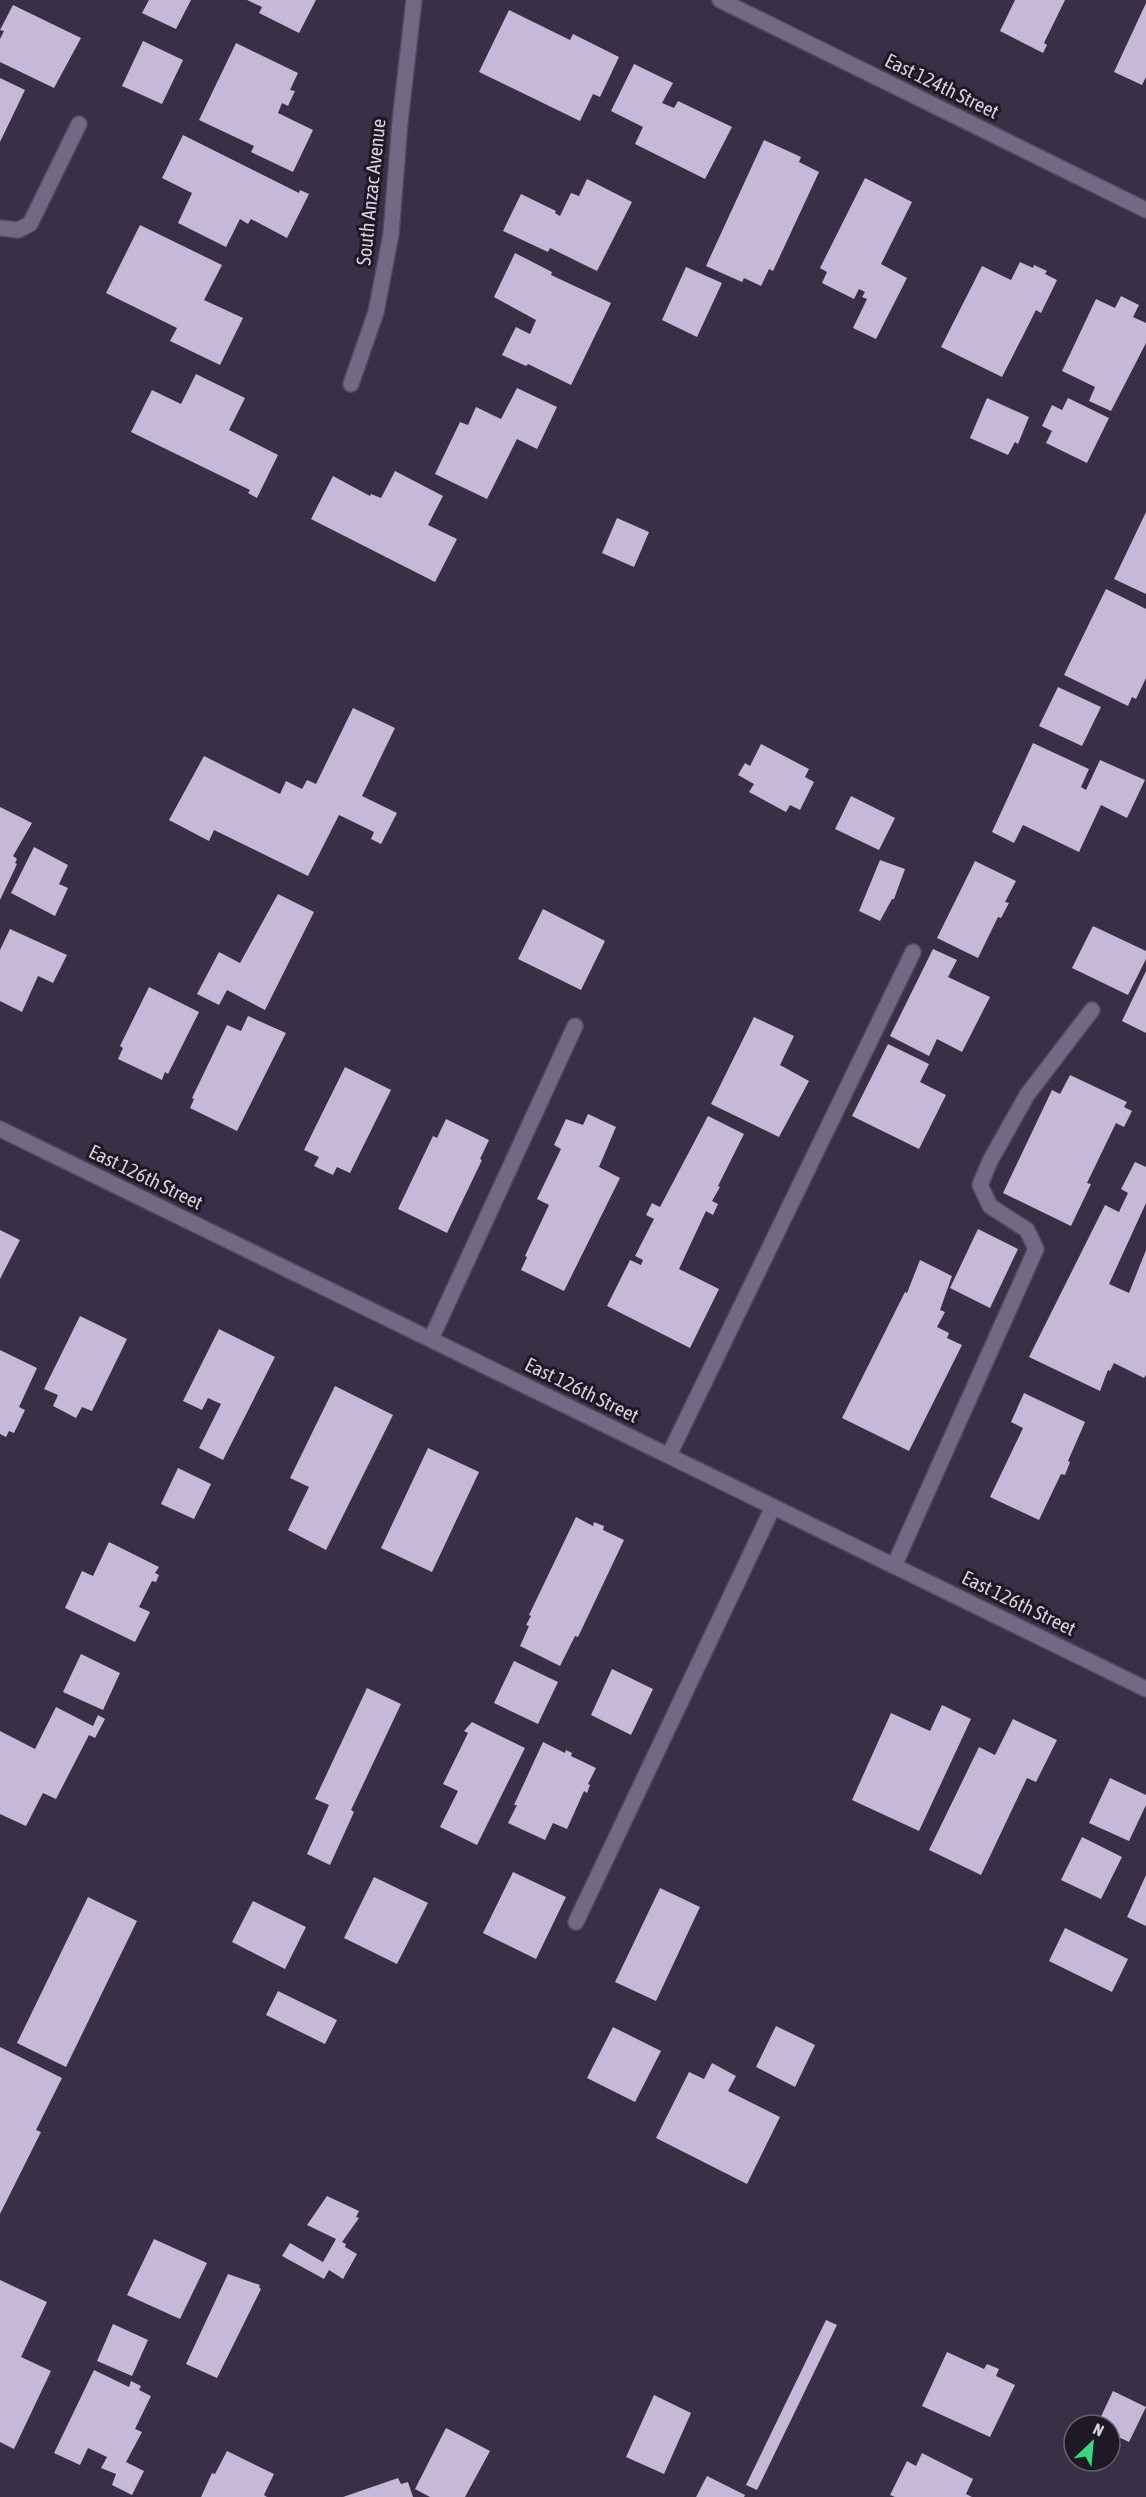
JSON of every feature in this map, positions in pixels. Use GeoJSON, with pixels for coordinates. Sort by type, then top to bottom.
{"type":"FeatureCollection","features":[{"type":"Feature","properties":{"kind":"street","name":"South Anzac Avenue"},"geometry":{"type":"LineString","coordinates":[[351,384],[376,312],[391,234],[400,122],[414,0]]}},
{"type":"Feature","properties":{"kind":"street","name":"East 124th Street"},"geometry":{"type":"LineString","coordinates":[[720,0],[1146,210]]}},
{"type":"Feature","properties":{"kind":"street"},"geometry":{"type":"LineString","coordinates":[[0,228],[18,230],[30,224],[79,124]]}},
{"type":"Feature","properties":{"kind":"street"},"geometry":{"type":"LineString","coordinates":[[669,1455],[912,952]]}},
{"type":"Feature","properties":{"kind":"street"},"geometry":{"type":"LineString","coordinates":[[894,1566],[1036,1250],[1027,1230],[990,1206],[980,1185],[990,1161],[1026,1095],[1092,1010]]}},
{"type":"Feature","properties":{"kind":"street"},"geometry":{"type":"LineString","coordinates":[[431,1339],[575,1026]]}},
{"type":"Feature","properties":{"kind":"street","name":"East 126th Street"},"geometry":{"type":"LineString","coordinates":[[0,1129],[1146,1689]]}},
{"type":"Feature","properties":{"kind":"street"},"geometry":{"type":"LineString","coordinates":[[576,1922],[751,1549],[773,1507]]}},
{"type":"Feature","properties":{"kind":"building"},"geometry":{"type":"Polygon","coordinates":[[[149,0],[191,0],[176,29],[142,13],[149,0]]]}},
{"type":"Feature","properties":{"kind":"building"},"geometry":{"type":"Polygon","coordinates":[[[247,0],[316,0],[299,33],[259,13],[262,7],[247,0]]]}},
{"type":"Feature","properties":{"kind":"building"},"geometry":{"type":"Polygon","coordinates":[[[1015,0],[1065,0],[1044,43],[1047,45],[1043,53],[1000,31],[1015,0]]]}},
{"type":"Feature","properties":{"kind":"building"},"geometry":{"type":"Polygon","coordinates":[[[1146,3],[1146,77],[1142,85],[1114,72],[1146,3]]]}},
{"type":"Feature","properties":{"kind":"building"},"geometry":{"type":"Polygon","coordinates":[[[13,5],[81,38],[54,88],[0,62],[0,39],[4,31],[0,30],[13,5]]]}},
{"type":"Feature","properties":{"kind":"building"},"geometry":{"type":"Polygon","coordinates":[[[509,10],[570,40],[573,34],[619,57],[600,97],[593,94],[580,121],[479,72],[509,10]]]}},
{"type":"Feature","properties":{"kind":"building"},"geometry":{"type":"Polygon","coordinates":[[[143,41],[183,60],[162,104],[122,86],[143,41]]]}},
{"type":"Feature","properties":{"kind":"building"},"geometry":{"type":"Polygon","coordinates":[[[236,43],[298,73],[290,90],[295,91],[288,106],[282,103],[278,113],[313,130],[293,172],[251,152],[254,146],[199,120],[236,43]]]}},
{"type":"Feature","properties":{"kind":"building"},"geometry":{"type":"Polygon","coordinates":[[[634,64],[673,83],[662,103],[674,108],[678,101],[732,127],[705,179],[635,144],[643,127],[611,111],[634,64]]]}},
{"type":"Feature","properties":{"kind":"building"},"geometry":{"type":"Polygon","coordinates":[[[0,78],[25,90],[0,142],[0,78]]]}},
{"type":"Feature","properties":{"kind":"building"},"geometry":{"type":"Polygon","coordinates":[[[183,135],[299,193],[300,190],[309,194],[287,238],[251,219],[248,224],[240,219],[226,247],[178,223],[192,193],[162,178],[183,135]]]}},
{"type":"Feature","properties":{"kind":"building"},"geometry":{"type":"Polygon","coordinates":[[[764,140],[801,157],[799,162],[819,172],[773,271],[769,269],[761,286],[744,278],[742,282],[706,266],[764,140]]]}},
{"type":"Feature","properties":{"kind":"building"},"geometry":{"type":"Polygon","coordinates":[[[865,178],[912,202],[881,264],[907,278],[876,339],[853,328],[867,299],[862,297],[865,292],[859,289],[854,299],[822,283],[827,272],[820,268],[865,178]]]}},
{"type":"Feature","properties":{"kind":"building"},"geometry":{"type":"Polygon","coordinates":[[[587,179],[632,202],[597,271],[550,248],[548,252],[503,231],[521,194],[556,211],[555,213],[560,216],[571,193],[579,196],[587,179]]]}},
{"type":"Feature","properties":{"kind":"building"},"geometry":{"type":"Polygon","coordinates":[[[140,225],[222,265],[204,300],[243,318],[220,365],[170,341],[177,328],[106,293],[140,225]]]}},
{"type":"Feature","properties":{"kind":"building"},"geometry":{"type":"Polygon","coordinates":[[[515,253],[552,272],[551,275],[611,303],[571,385],[528,364],[526,366],[502,355],[516,327],[530,334],[536,320],[494,297],[515,253]]]}},
{"type":"Feature","properties":{"kind":"building"},"geometry":{"type":"Polygon","coordinates":[[[1020,262],[1047,271],[1045,274],[1057,280],[1041,313],[1036,310],[1002,377],[941,347],[982,266],[1011,280],[1020,262]]]}},
{"type":"Feature","properties":{"kind":"building"},"geometry":{"type":"Polygon","coordinates":[[[686,267],[722,283],[697,337],[662,320],[686,267]]]}},
{"type":"Feature","properties":{"kind":"building"},"geometry":{"type":"Polygon","coordinates":[[[1121,296],[1139,305],[1133,317],[1146,323],[1146,343],[1111,411],[1089,401],[1095,387],[1062,371],[1096,299],[1115,308],[1121,296]]]}},
{"type":"Feature","properties":{"kind":"building"},"geometry":{"type":"Polygon","coordinates":[[[196,374],[245,398],[229,430],[278,455],[257,498],[248,493],[250,490],[131,432],[152,390],[181,404],[196,374]]]}},
{"type":"Feature","properties":{"kind":"building"},"geometry":{"type":"Polygon","coordinates":[[[517,388],[557,407],[537,449],[517,439],[487,499],[435,474],[460,422],[468,425],[476,407],[501,419],[517,388]]]}},
{"type":"Feature","properties":{"kind":"building"},"geometry":{"type":"Polygon","coordinates":[[[987,398],[1029,417],[1018,444],[1015,442],[1008,455],[970,438],[987,398]]]}},
{"type":"Feature","properties":{"kind":"building"},"geometry":{"type":"Polygon","coordinates":[[[1068,398],[1109,418],[1087,463],[1046,443],[1052,431],[1042,426],[1052,405],[1062,410],[1068,398]]]}},
{"type":"Feature","properties":{"kind":"building"},"geometry":{"type":"Polygon","coordinates":[[[395,471],[443,496],[428,525],[457,539],[435,582],[311,519],[333,476],[370,496],[371,494],[381,498],[395,471]]]}},
{"type":"Feature","properties":{"kind":"building"},"geometry":{"type":"Polygon","coordinates":[[[1146,512],[1146,594],[1114,579],[1146,512]]]}},
{"type":"Feature","properties":{"kind":"building"},"geometry":{"type":"Polygon","coordinates":[[[617,518],[649,532],[634,567],[602,553],[617,518]]]}},
{"type":"Feature","properties":{"kind":"building"},"geometry":{"type":"Polygon","coordinates":[[[1106,589],[1146,609],[1146,678],[1136,699],[1132,697],[1128,706],[1064,675],[1106,589]]]}},
{"type":"Feature","properties":{"kind":"building"},"geometry":{"type":"Polygon","coordinates":[[[1058,687],[1101,707],[1082,746],[1039,726],[1058,687]]]}},
{"type":"Feature","properties":{"kind":"building"},"geometry":{"type":"Polygon","coordinates":[[[353,708],[395,728],[362,796],[397,813],[381,844],[371,839],[374,832],[339,815],[308,876],[214,830],[209,841],[169,820],[204,756],[280,794],[286,781],[302,789],[307,780],[316,784],[353,708]]]}},
{"type":"Feature","properties":{"kind":"building"},"geometry":{"type":"Polygon","coordinates":[[[1033,743],[1089,769],[1081,787],[1086,790],[1100,760],[1145,780],[1127,818],[1101,805],[1079,852],[1023,825],[1014,843],[992,832],[1033,743]]]}},
{"type":"Feature","properties":{"kind":"building"},"geometry":{"type":"Polygon","coordinates":[[[761,744],[809,769],[805,777],[814,782],[800,810],[790,805],[786,812],[749,792],[754,784],[738,775],[745,763],[750,766],[761,744]]]}},
{"type":"Feature","properties":{"kind":"building"},"geometry":{"type":"Polygon","coordinates":[[[851,796],[895,818],[879,850],[835,829],[851,796]]]}},
{"type":"Feature","properties":{"kind":"building"},"geometry":{"type":"Polygon","coordinates":[[[0,807],[32,823],[13,856],[17,859],[15,863],[17,864],[0,900],[0,807]]]}},
{"type":"Feature","properties":{"kind":"building"},"geometry":{"type":"Polygon","coordinates":[[[34,847],[68,865],[59,884],[68,888],[55,916],[11,893],[34,847]]]}},
{"type":"Feature","properties":{"kind":"building"},"geometry":{"type":"Polygon","coordinates":[[[880,860],[905,869],[894,899],[880,921],[859,911],[880,860]]]}},
{"type":"Feature","properties":{"kind":"building"},"geometry":{"type":"Polygon","coordinates":[[[975,861],[1016,881],[1005,902],[1009,903],[1001,918],[998,917],[978,958],[937,938],[975,861]]]}},
{"type":"Feature","properties":{"kind":"building"},"geometry":{"type":"Polygon","coordinates":[[[278,894],[314,912],[265,1010],[227,990],[219,1005],[197,994],[219,952],[240,963],[278,894]]]}},
{"type":"Feature","properties":{"kind":"building"},"geometry":{"type":"Polygon","coordinates":[[[543,909],[605,941],[581,990],[518,959],[543,909]]]}},
{"type":"Feature","properties":{"kind":"building"},"geometry":{"type":"Polygon","coordinates":[[[1093,926],[1146,951],[1146,959],[1128,995],[1072,968],[1093,926]]]}},
{"type":"Feature","properties":{"kind":"building"},"geometry":{"type":"Polygon","coordinates":[[[10,929],[67,955],[53,983],[38,976],[22,1012],[0,1001],[0,950],[10,929]]]}},
{"type":"Feature","properties":{"kind":"building"},"geometry":{"type":"Polygon","coordinates":[[[933,949],[957,960],[948,977],[990,997],[962,1052],[937,1039],[929,1056],[890,1036],[933,949]]]}},
{"type":"Feature","properties":{"kind":"building"},"geometry":{"type":"Polygon","coordinates":[[[1146,971],[1146,1033],[1122,1021],[1146,971]]]}},
{"type":"Feature","properties":{"kind":"building"},"geometry":{"type":"Polygon","coordinates":[[[149,987],[199,1012],[168,1074],[165,1072],[162,1080],[118,1059],[123,1048],[120,1046],[149,987]]]}},
{"type":"Feature","properties":{"kind":"building"},"geometry":{"type":"Polygon","coordinates":[[[248,1016],[286,1033],[237,1131],[190,1108],[194,1099],[192,1098],[227,1025],[241,1031],[248,1016]]]}},
{"type":"Feature","properties":{"kind":"building"},"geometry":{"type":"Polygon","coordinates":[[[754,1017],[794,1036],[780,1065],[809,1081],[779,1137],[711,1104],[754,1017]]]}},
{"type":"Feature","properties":{"kind":"building"},"geometry":{"type":"Polygon","coordinates":[[[888,1044],[929,1064],[920,1082],[946,1095],[919,1149],[852,1116],[888,1044]]]}},
{"type":"Feature","properties":{"kind":"building"},"geometry":{"type":"Polygon","coordinates":[[[345,1067],[391,1090],[350,1173],[337,1167],[333,1175],[314,1166],[319,1157],[304,1150],[345,1067]]]}},
{"type":"Feature","properties":{"kind":"building"},"geometry":{"type":"Polygon","coordinates":[[[1070,1075],[1127,1102],[1124,1107],[1132,1111],[1124,1127],[1116,1123],[1087,1183],[1091,1184],[1071,1226],[1003,1193],[1052,1090],[1060,1094],[1070,1075]]]}},
{"type":"Feature","properties":{"kind":"building"},"geometry":{"type":"Polygon","coordinates":[[[588,1114],[616,1127],[599,1167],[620,1178],[564,1291],[521,1270],[527,1257],[525,1256],[549,1205],[537,1199],[561,1149],[554,1145],[566,1119],[583,1125],[588,1114]]]}},
{"type":"Feature","properties":{"kind":"building"},"geometry":{"type":"Polygon","coordinates":[[[708,1116],[744,1134],[712,1201],[718,1204],[713,1215],[706,1211],[679,1269],[719,1289],[690,1348],[607,1306],[630,1260],[641,1265],[643,1260],[635,1256],[654,1219],[646,1215],[652,1203],[660,1207],[708,1116]]]}},
{"type":"Feature","properties":{"kind":"building"},"geometry":{"type":"Polygon","coordinates":[[[446,1119],[489,1140],[480,1159],[482,1160],[447,1233],[398,1209],[433,1136],[437,1138],[446,1119]]]}},
{"type":"Feature","properties":{"kind":"building"},"geometry":{"type":"Polygon","coordinates":[[[1135,1162],[1146,1167],[1146,1203],[1109,1284],[1129,1293],[1146,1250],[1146,1375],[1144,1378],[1114,1363],[1110,1371],[1108,1370],[1100,1391],[1029,1357],[1105,1205],[1119,1212],[1128,1193],[1121,1189],[1135,1162]]]}},
{"type":"Feature","properties":{"kind":"building"},"geometry":{"type":"Polygon","coordinates":[[[978,1229],[1018,1249],[990,1308],[950,1288],[978,1229]]]}},
{"type":"Feature","properties":{"kind":"building"},"geometry":{"type":"Polygon","coordinates":[[[0,1230],[20,1240],[0,1279],[0,1230]]]}},
{"type":"Feature","properties":{"kind":"building"},"geometry":{"type":"Polygon","coordinates":[[[920,1260],[952,1276],[940,1310],[945,1312],[937,1327],[949,1333],[947,1338],[962,1345],[909,1451],[842,1418],[905,1292],[907,1293],[920,1260]]]}},
{"type":"Feature","properties":{"kind":"building"},"geometry":{"type":"Polygon","coordinates":[[[80,1316],[127,1339],[92,1411],[82,1407],[76,1418],[53,1406],[58,1395],[44,1389],[80,1316]]]}},
{"type":"Feature","properties":{"kind":"building"},"geometry":{"type":"Polygon","coordinates":[[[219,1329],[275,1357],[223,1460],[199,1448],[221,1404],[208,1398],[202,1410],[183,1401],[219,1329]]]}},
{"type":"Feature","properties":{"kind":"building"},"geometry":{"type":"Polygon","coordinates":[[[0,1350],[37,1368],[19,1407],[25,1410],[14,1433],[9,1431],[6,1437],[0,1434],[0,1350]]]}},
{"type":"Feature","properties":{"kind":"building"},"geometry":{"type":"Polygon","coordinates":[[[335,1386],[393,1415],[326,1550],[288,1530],[309,1487],[290,1478],[335,1386]]]}},
{"type":"Feature","properties":{"kind":"building"},"geometry":{"type":"Polygon","coordinates":[[[1024,1393],[1085,1422],[1068,1461],[1070,1462],[1065,1475],[1061,1474],[1039,1520],[990,1497],[1023,1428],[1011,1422],[1024,1393]]]}},
{"type":"Feature","properties":{"kind":"building"},"geometry":{"type":"Polygon","coordinates":[[[428,1448],[479,1472],[432,1572],[381,1548],[428,1448]]]}},
{"type":"Feature","properties":{"kind":"building"},"geometry":{"type":"Polygon","coordinates":[[[178,1468],[211,1484],[194,1519],[161,1504],[178,1468]]]}},
{"type":"Feature","properties":{"kind":"building"},"geometry":{"type":"Polygon","coordinates":[[[576,1517],[593,1526],[594,1522],[604,1526],[603,1530],[624,1540],[578,1637],[575,1636],[560,1666],[520,1646],[529,1626],[526,1625],[531,1616],[529,1615],[576,1517]]]}},
{"type":"Feature","properties":{"kind":"building"},"geometry":{"type":"Polygon","coordinates":[[[109,1542],[159,1567],[155,1573],[159,1575],[156,1582],[152,1581],[139,1607],[150,1612],[135,1642],[65,1608],[82,1571],[93,1576],[109,1542]]]}},
{"type":"Feature","properties":{"kind":"building"},"geometry":{"type":"Polygon","coordinates":[[[81,1654],[120,1673],[103,1710],[63,1692],[81,1654]]]}},
{"type":"Feature","properties":{"kind":"building"},"geometry":{"type":"Polygon","coordinates":[[[514,1661],[558,1682],[538,1724],[494,1703],[514,1661]]]}},
{"type":"Feature","properties":{"kind":"building"},"geometry":{"type":"Polygon","coordinates":[[[612,1669],[653,1689],[631,1735],[591,1715],[612,1669]]]}},
{"type":"Feature","properties":{"kind":"building"},"geometry":{"type":"Polygon","coordinates":[[[367,1688],[401,1704],[351,1810],[354,1812],[330,1865],[307,1854],[329,1805],[315,1799],[367,1688]]]}},
{"type":"Feature","properties":{"kind":"building"},"geometry":{"type":"Polygon","coordinates":[[[942,1705],[971,1719],[919,1831],[852,1800],[891,1713],[930,1731],[942,1705]]]}},
{"type":"Feature","properties":{"kind":"building"},"geometry":{"type":"Polygon","coordinates":[[[56,1707],[93,1726],[98,1715],[105,1719],[95,1738],[89,1735],[56,1799],[43,1793],[26,1826],[0,1814],[0,1731],[35,1749],[56,1707]]]}},
{"type":"Feature","properties":{"kind":"building"},"geometry":{"type":"Polygon","coordinates":[[[1013,1719],[1057,1740],[1036,1782],[1027,1778],[981,1875],[929,1850],[979,1747],[995,1755],[1013,1719]]]}},
{"type":"Feature","properties":{"kind":"building"},"geometry":{"type":"Polygon","coordinates":[[[472,1722],[525,1748],[477,1845],[440,1827],[458,1791],[443,1784],[468,1733],[464,1731],[472,1722]]]}},
{"type":"Feature","properties":{"kind":"building"},"geometry":{"type":"Polygon","coordinates":[[[543,1742],[565,1753],[566,1750],[572,1753],[571,1756],[596,1768],[588,1784],[590,1785],[587,1793],[584,1791],[567,1829],[553,1823],[545,1840],[508,1823],[543,1742]]]}},
{"type":"Feature","properties":{"kind":"building"},"geometry":{"type":"Polygon","coordinates":[[[1110,1778],[1146,1795],[1146,1805],[1129,1841],[1089,1823],[1110,1778]]]}},
{"type":"Feature","properties":{"kind":"building"},"geometry":{"type":"Polygon","coordinates":[[[1082,1837],[1122,1857],[1101,1899],[1061,1880],[1082,1837]]]}},
{"type":"Feature","properties":{"kind":"building"},"geometry":{"type":"Polygon","coordinates":[[[513,1872],[566,1897],[536,1959],[483,1933],[513,1872]]]}},
{"type":"Feature","properties":{"kind":"building"},"geometry":{"type":"Polygon","coordinates":[[[1146,1875],[1146,1926],[1127,1917],[1146,1875]]]}},
{"type":"Feature","properties":{"kind":"building"},"geometry":{"type":"Polygon","coordinates":[[[374,1877],[428,1903],[397,1964],[344,1938],[374,1877]]]}},
{"type":"Feature","properties":{"kind":"building"},"geometry":{"type":"Polygon","coordinates":[[[660,1888],[700,1907],[656,2001],[615,1982],[660,1888]]]}},
{"type":"Feature","properties":{"kind":"building"},"geometry":{"type":"Polygon","coordinates":[[[88,1897],[137,1921],[66,2067],[17,2043],[88,1897]]]}},
{"type":"Feature","properties":{"kind":"building"},"geometry":{"type":"Polygon","coordinates":[[[253,1901],[306,1927],[285,1969],[232,1942],[253,1901]]]}},
{"type":"Feature","properties":{"kind":"building"},"geometry":{"type":"Polygon","coordinates":[[[1065,1928],[1128,1959],[1112,1992],[1049,1961],[1065,1928]]]}},
{"type":"Feature","properties":{"kind":"building"},"geometry":{"type":"Polygon","coordinates":[[[278,1991],[337,2020],[325,2044],[266,2015],[278,1991]]]}},
{"type":"Feature","properties":{"kind":"building"},"geometry":{"type":"Polygon","coordinates":[[[776,2026],[815,2045],[795,2087],[756,2067],[776,2026]]]}},
{"type":"Feature","properties":{"kind":"building"},"geometry":{"type":"Polygon","coordinates":[[[613,2027],[661,2051],[635,2102],[587,2078],[613,2027]]]}},
{"type":"Feature","properties":{"kind":"building"},"geometry":{"type":"Polygon","coordinates":[[[0,2047],[62,2078],[36,2130],[41,2132],[0,2214],[0,2047]]]}},
{"type":"Feature","properties":{"kind":"building"},"geometry":{"type":"Polygon","coordinates":[[[712,2063],[736,2076],[728,2091],[780,2117],[747,2184],[656,2138],[689,2072],[704,2079],[712,2063]]]}},
{"type":"Feature","properties":{"kind":"building"},"geometry":{"type":"Polygon","coordinates":[[[327,2196],[359,2211],[356,2217],[359,2218],[342,2242],[346,2244],[345,2247],[357,2254],[343,2279],[329,2270],[324,2279],[282,2256],[290,2243],[323,2262],[336,2239],[307,2225],[327,2196]]]}},
{"type":"Feature","properties":{"kind":"building"},"geometry":{"type":"Polygon","coordinates":[[[154,2239],[207,2263],[180,2319],[127,2295],[154,2239]]]}},
{"type":"Feature","properties":{"kind":"building"},"geometry":{"type":"Polygon","coordinates":[[[228,2274],[260,2285],[261,2289],[217,2378],[186,2364],[228,2274]]]}},
{"type":"Feature","properties":{"kind":"building"},"geometry":{"type":"Polygon","coordinates":[[[0,2280],[47,2302],[21,2357],[51,2371],[14,2449],[0,2442],[0,2280]]]}},
{"type":"Feature","properties":{"kind":"building"},"geometry":{"type":"Polygon","coordinates":[[[826,2320],[837,2325],[757,2490],[746,2485],[826,2320]]]}},
{"type":"Feature","properties":{"kind":"building"},"geometry":{"type":"Polygon","coordinates":[[[113,2324],[148,2340],[132,2376],[97,2361],[113,2324]]]}},
{"type":"Feature","properties":{"kind":"building"},"geometry":{"type":"Polygon","coordinates":[[[947,2352],[984,2369],[987,2364],[999,2369],[996,2376],[1015,2385],[990,2437],[922,2406],[947,2352]]]}},
{"type":"Feature","properties":{"kind":"building"},"geometry":{"type":"Polygon","coordinates":[[[94,2370],[129,2387],[131,2381],[141,2386],[139,2390],[151,2396],[135,2429],[142,2432],[126,2462],[144,2471],[132,2495],[112,2485],[116,2474],[101,2468],[107,2457],[88,2448],[80,2465],[54,2453],[94,2370]]]}},
{"type":"Feature","properties":{"kind":"building"},"geometry":{"type":"Polygon","coordinates":[[[1113,2391],[1146,2407],[1129,2442],[1122,2439],[1122,2413],[1103,2413],[1113,2391]]]}},
{"type":"Feature","properties":{"kind":"building"},"geometry":{"type":"Polygon","coordinates":[[[654,2395],[691,2413],[664,2474],[626,2457],[654,2395]]]}},
{"type":"Feature","properties":{"kind":"building"},"geometry":{"type":"Polygon","coordinates":[[[446,2428],[490,2451],[465,2497],[430,2497],[415,2489],[446,2428]]]}},
{"type":"Feature","properties":{"kind":"building"},"geometry":{"type":"Polygon","coordinates":[[[227,2451],[274,2474],[264,2495],[267,2497],[201,2497],[212,2473],[215,2474],[227,2451]]]}},
{"type":"Feature","properties":{"kind":"building"},"geometry":{"type":"Polygon","coordinates":[[[922,2453],[973,2479],[966,2494],[972,2497],[895,2497],[890,2495],[907,2461],[916,2466],[922,2453]]]}},
{"type":"Feature","properties":{"kind":"building"},"geometry":{"type":"Polygon","coordinates":[[[707,2476],[745,2495],[744,2497],[696,2497],[707,2476]]]}},
{"type":"Feature","properties":{"kind":"building"},"geometry":{"type":"Polygon","coordinates":[[[398,2478],[401,2484],[408,2482],[413,2497],[343,2497],[398,2478]]]}}]}
